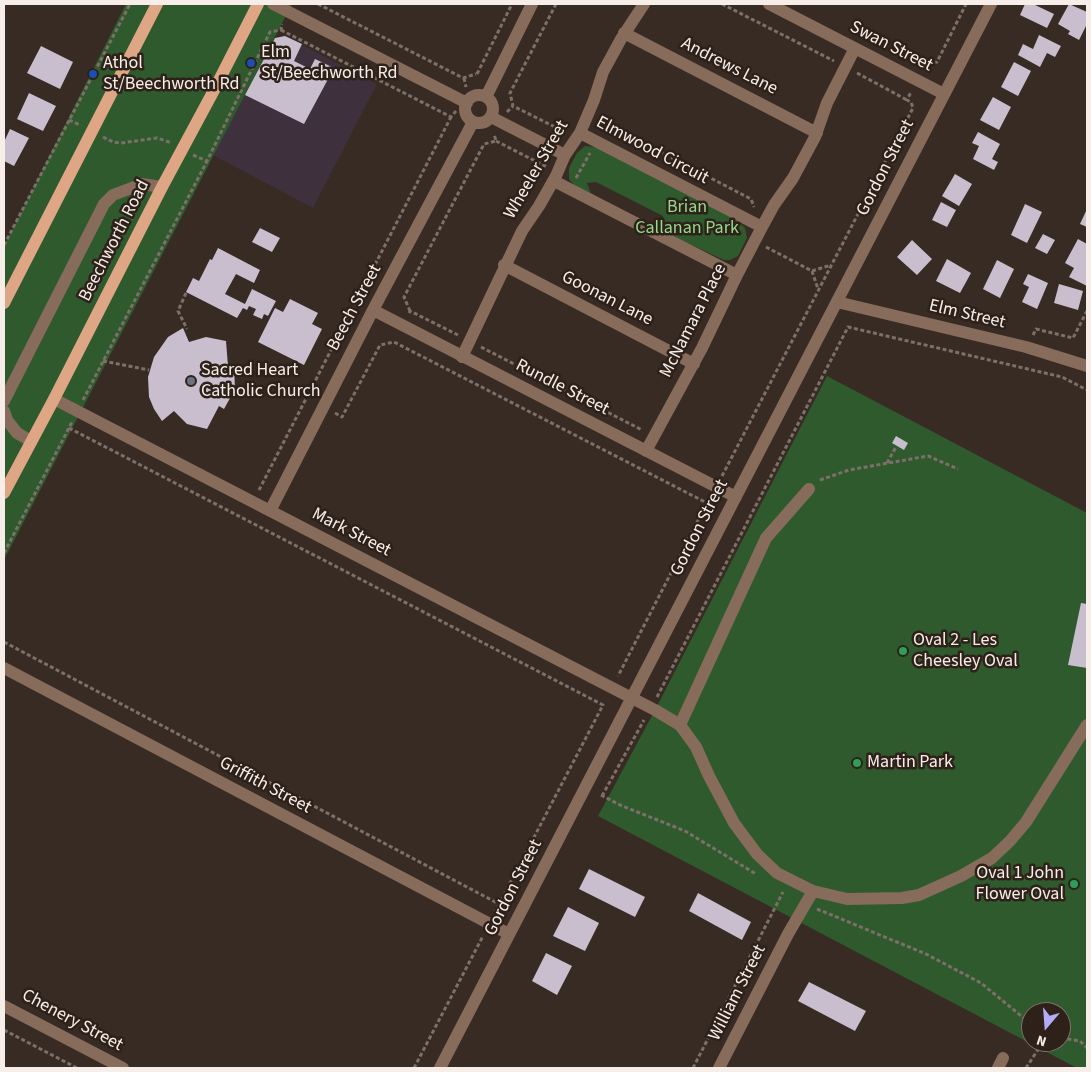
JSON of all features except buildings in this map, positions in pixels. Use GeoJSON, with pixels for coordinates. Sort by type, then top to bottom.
{"type":"FeatureCollection","features":[{"type":"Feature","properties":{"kind":"main road"},"geometry":{"type":"LineString","coordinates":[[4,303],[157,4]]}},
{"type":"Feature","properties":{"kind":"main road","name":"Beechworth Road"},"geometry":{"type":"LineString","coordinates":[[4,493],[258,4]]}},
{"type":"Feature","properties":{"kind":"street"},"geometry":{"type":"LineString","coordinates":[[273,4],[466,103]]}},
{"type":"Feature","properties":{"kind":"street"},"geometry":{"type":"LineString","coordinates":[[486,97],[532,4]]}},
{"type":"Feature","properties":{"kind":"street","name":"Wheeler Street"},"geometry":{"type":"LineString","coordinates":[[462,357],[524,225],[539,206],[556,177],[565,155],[578,135],[594,100],[603,72],[624,33],[644,4]]}},
{"type":"Feature","properties":{"kind":"street","name":"Swan Street"},"geometry":{"type":"LineString","coordinates":[[769,4],[944,94]]}},
{"type":"Feature","properties":{"kind":"street","name":"Gordon Street"},"geometry":{"type":"LineString","coordinates":[[440,1068],[991,4]]}},
{"type":"Feature","properties":{"kind":"street","name":"Andrews Lane"},"geometry":{"type":"LineString","coordinates":[[624,33],[817,133]]}},
{"type":"Feature","properties":{"kind":"street","name":"McNamara Place"},"geometry":{"type":"LineString","coordinates":[[646,451],[694,364],[764,223],[793,178],[817,133],[827,104],[855,48]]}},
{"type":"Feature","properties":{"kind":"street"},"geometry":{"type":"LineString","coordinates":[[496,119],[493,106],[486,97],[481,95],[474,96],[466,103],[466,115],[473,122],[482,123],[496,119],[565,155]]}},
{"type":"Feature","properties":{"kind":"street","name":"Beech Street"},"geometry":{"type":"LineString","coordinates":[[270,511],[373,310],[473,122]]}},
{"type":"Feature","properties":{"kind":"street","name":"Elmwood Circuit"},"geometry":{"type":"LineString","coordinates":[[578,135],[595,140],[764,223]]}},
{"type":"Feature","properties":{"kind":"street"},"geometry":{"type":"LineString","coordinates":[[556,177],[570,189],[737,275]]}},
{"type":"Feature","properties":{"kind":"street"},"geometry":{"type":"LineString","coordinates":[[4,401],[104,204],[113,195],[142,184],[162,187]]}},
{"type":"Feature","properties":{"kind":"street","name":"Goonan Lane"},"geometry":{"type":"LineString","coordinates":[[504,265],[694,364]]}},
{"type":"Feature","properties":{"kind":"street","name":"Elm Street"},"geometry":{"type":"LineString","coordinates":[[837,302],[1086,363]]}},
{"type":"Feature","properties":{"kind":"street","name":"Rundle Street"},"geometry":{"type":"LineString","coordinates":[[373,310],[736,497]]}},
{"type":"Feature","properties":{"kind":"street","name":"Mark Street"},"geometry":{"type":"LineString","coordinates":[[54,399],[655,710],[680,725]]}},
{"type":"Feature","properties":{"kind":"street"},"geometry":{"type":"LineString","coordinates":[[4,411],[17,433],[31,441]]}},
{"type":"Feature","properties":{"kind":"street"},"geometry":{"type":"LineString","coordinates":[[809,489],[766,538],[680,725],[696,747],[734,823],[757,854],[777,873],[813,891],[847,899],[902,898],[919,895],[961,876],[992,858],[1026,822],[1087,725]]}},
{"type":"Feature","properties":{"kind":"street","name":"Griffith Street"},"geometry":{"type":"LineString","coordinates":[[4,668],[509,934]]}},
{"type":"Feature","properties":{"kind":"street","name":"William Street"},"geometry":{"type":"LineString","coordinates":[[719,1068],[788,934],[813,891]]}},
{"type":"Feature","properties":{"kind":"street","name":"Chenery Street"},"geometry":{"type":"LineString","coordinates":[[4,1006],[123,1068]]}},
{"type":"Feature","properties":{"kind":"path"},"geometry":{"type":"LineString","coordinates":[[4,245],[130,4]]}},
{"type":"Feature","properties":{"kind":"path"},"geometry":{"type":"LineString","coordinates":[[318,4],[462,78],[476,74]]}},
{"type":"Feature","properties":{"kind":"path"},"geometry":{"type":"LineString","coordinates":[[513,106],[510,93],[556,4]]}},
{"type":"Feature","properties":{"kind":"path"},"geometry":{"type":"LineString","coordinates":[[414,1068],[913,108],[911,102],[722,4]]}},
{"type":"Feature","properties":{"kind":"path"},"geometry":{"type":"LineString","coordinates":[[907,100],[926,65],[937,62],[966,4]]}},
{"type":"Feature","properties":{"kind":"path"},"geometry":{"type":"LineString","coordinates":[[496,141],[494,132],[496,119],[513,106]]}},
{"type":"Feature","properties":{"kind":"path"},"geometry":{"type":"LineString","coordinates":[[513,106],[578,135]]}},
{"type":"Feature","properties":{"kind":"path"},"geometry":{"type":"LineString","coordinates":[[253,502],[451,117]]}},
{"type":"Feature","properties":{"kind":"path"},"geometry":{"type":"LineString","coordinates":[[570,189],[603,122],[751,200],[764,223]]}},
{"type":"Feature","properties":{"kind":"path"},"geometry":{"type":"LineString","coordinates":[[410,311],[404,297],[484,144],[496,141],[556,177]]}},
{"type":"Feature","properties":{"kind":"path"},"geometry":{"type":"LineString","coordinates":[[4,554],[207,162]]}},
{"type":"Feature","properties":{"kind":"path"},"geometry":{"type":"LineString","coordinates":[[754,242],[812,271],[831,265]]}},
{"type":"Feature","properties":{"kind":"path"},"geometry":{"type":"LineString","coordinates":[[812,271],[818,290]]}},
{"type":"Feature","properties":{"kind":"path"},"geometry":{"type":"LineString","coordinates":[[186,293],[178,310],[187,329]]}},
{"type":"Feature","properties":{"kind":"path"},"geometry":{"type":"LineString","coordinates":[[1016,366],[1036,329],[1073,338],[1087,311]]}},
{"type":"Feature","properties":{"kind":"path"},"geometry":{"type":"LineString","coordinates":[[323,407],[342,417],[380,345],[394,342],[707,503]]}},
{"type":"Feature","properties":{"kind":"path"},"geometry":{"type":"LineString","coordinates":[[104,361],[149,370]]}},
{"type":"Feature","properties":{"kind":"path"},"geometry":{"type":"LineString","coordinates":[[69,428],[603,705]]}},
{"type":"Feature","properties":{"kind":"path"},"geometry":{"type":"LineString","coordinates":[[887,464],[896,447]]}},
{"type":"Feature","properties":{"kind":"path"},"geometry":{"type":"LineString","coordinates":[[809,489],[820,479],[849,470],[928,456],[958,470]]}},
{"type":"Feature","properties":{"kind":"path"},"geometry":{"type":"LineString","coordinates":[[4,642],[499,904]]}},
{"type":"Feature","properties":{"kind":"path"},"geometry":{"type":"LineString","coordinates":[[692,1068],[784,891]]}},
{"type":"Feature","properties":{"kind":"path"},"geometry":{"type":"LineString","coordinates":[[4,1030],[77,1068]]}},
{"type":"Feature","properties":{"kind":"path"},"geometry":{"type":"LineString","coordinates":[[1071,1040],[1080,1041],[1087,1048]]}},
{"type":"Feature","properties":{"kind":"path"},"geometry":{"type":"LineString","coordinates":[[1026,1068],[1036,1052]]}},
{"type":"Feature","properties":{"kind":"shaded area"},"geometry":{"type":"Polygon","coordinates":[[[285,36],[377,84],[313,208],[213,155],[275,38],[285,36]]]}},
{"type":"Feature","properties":{"kind":"green space"},"geometry":{"type":"Polygon","coordinates":[[[126,4],[292,4],[4,560],[4,246],[126,4]]]}},
{"type":"Feature","properties":{"kind":"green space","name":"Brian Callanan Park"},"geometry":{"type":"Polygon","coordinates":[[[585,146],[595,147],[737,220],[745,228],[747,238],[738,256],[730,260],[724,260],[668,234],[663,216],[596,182],[587,183],[591,194],[574,185],[569,179],[569,168],[577,153],[585,146]]]}},
{"type":"Feature","properties":{"kind":"green space","name":"Martin Park"},"geometry":{"type":"Polygon","coordinates":[[[827,376],[1087,513],[1087,1068],[1077,1068],[1047,1052],[1071,1052],[1071,1002],[1021,1002],[1021,1039],[598,816],[655,710],[827,376]]]}},
{"type":"Feature","properties":{"kind":"place","name":"Elm St/Beechworth Rd"},"geometry":{"type":"Point","coordinates":[251,63]}},
{"type":"Feature","properties":{"kind":"place","name":"Athol St/Beechworth Rd"},"geometry":{"type":"Point","coordinates":[93,74]}},
{"type":"Feature","properties":{"kind":"place","name":"Sacred Heart Catholic Church"},"geometry":{"type":"Point","coordinates":[191,381]}},
{"type":"Feature","properties":{"kind":"place","name":"Oval 2 - Les Cheesley Oval"},"geometry":{"type":"Point","coordinates":[903,651]}},
{"type":"Feature","properties":{"kind":"place","name":"Martin Park"},"geometry":{"type":"Point","coordinates":[857,763]}},
{"type":"Feature","properties":{"kind":"place","name":"Oval 1 John Flower Oval"},"geometry":{"type":"Point","coordinates":[1074,884]}}]}
